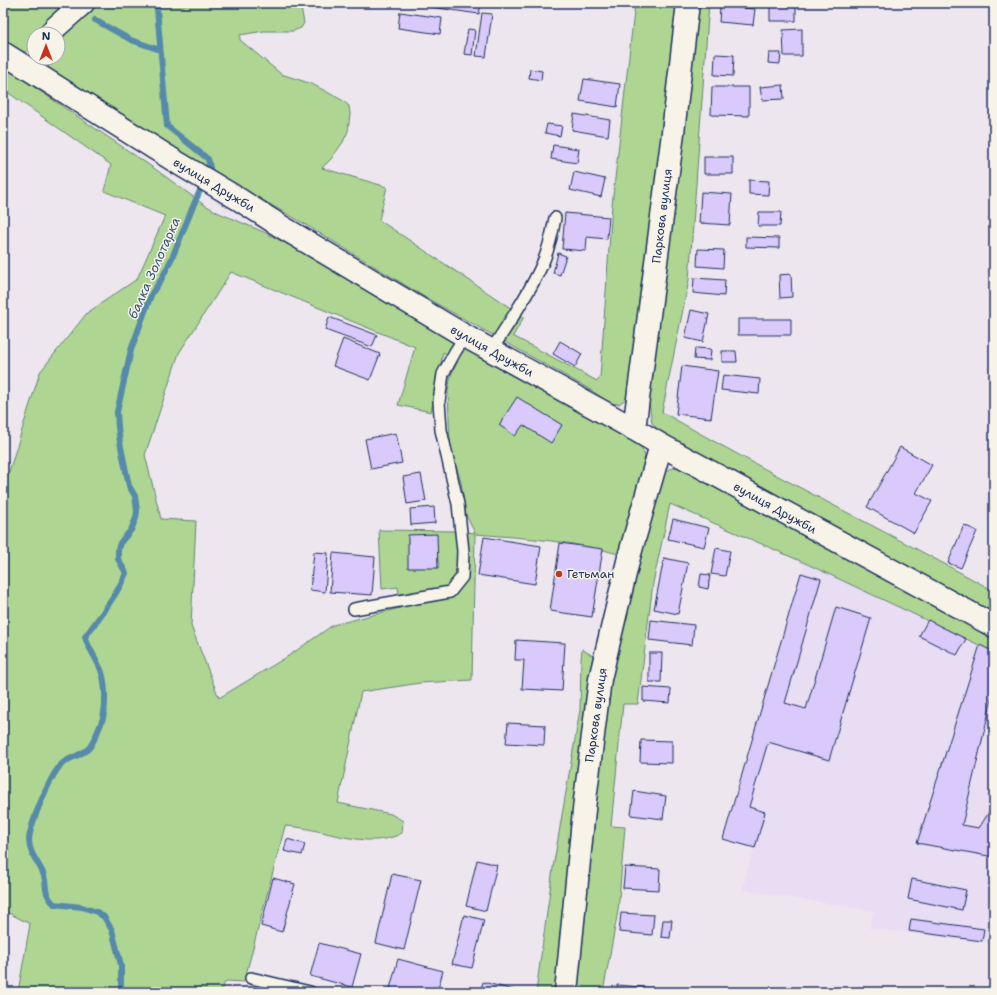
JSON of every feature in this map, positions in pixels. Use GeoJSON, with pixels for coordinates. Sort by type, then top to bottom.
{"type":"FeatureCollection","features":[{"type":"Feature","properties":{"kind":"street"},"geometry":{"type":"LineString","coordinates":[[57,26],[83,3]]}},
{"type":"Feature","properties":{"kind":"street","name":"Паркова вулиця"},"geometry":{"type":"LineString","coordinates":[[634,429],[672,142],[688,3]]}},
{"type":"Feature","properties":{"kind":"street","name":"вулиця Дружби"},"geometry":{"type":"LineString","coordinates":[[3,53],[26,61]]}},
{"type":"Feature","properties":{"kind":"street","name":"вулиця Дружби"},"geometry":{"type":"LineString","coordinates":[[35,66],[178,163],[465,336],[661,445],[994,626]]}},
{"type":"Feature","properties":{"kind":"street","name":"Паркова вулиця"},"geometry":{"type":"LineString","coordinates":[[566,992],[585,800],[600,678],[629,557],[661,445]]}},
{"type":"Feature","properties":{"kind":"lane"},"geometry":{"type":"LineString","coordinates":[[491,350],[524,299],[541,268],[552,234],[555,218]]}},
{"type":"Feature","properties":{"kind":"lane"},"geometry":{"type":"LineString","coordinates":[[354,609],[450,592],[462,578],[463,551],[458,504],[441,430],[439,401],[443,374],[465,336]]}},
{"type":"Feature","properties":{"kind":"lane"},"geometry":{"type":"LineString","coordinates":[[251,978],[310,992]]}},
{"type":"Feature","properties":{"kind":"shaded area"},"geometry":{"type":"Polygon","coordinates":[[[805,563],[994,652],[994,944],[869,928],[874,911],[742,890],[754,848],[723,839],[805,563]]]}},
{"type":"Feature","properties":{"kind":"green space"},"geometry":{"type":"Polygon","coordinates":[[[3,3],[75,3],[51,26],[26,26],[25,52],[11,48],[3,43],[3,3]]]}},
{"type":"Feature","properties":{"kind":"green space"},"geometry":{"type":"Polygon","coordinates":[[[90,3],[300,3],[304,23],[301,28],[293,31],[264,31],[240,35],[240,40],[281,74],[312,84],[342,100],[349,106],[350,114],[348,131],[343,142],[331,159],[322,168],[387,187],[379,220],[524,317],[513,336],[597,381],[600,378],[612,205],[635,3],[681,3],[627,398],[619,404],[610,403],[589,389],[423,296],[303,223],[211,171],[49,72],[48,66],[66,66],[66,26],[90,3]]]}},
{"type":"Feature","properties":{"kind":"green space"},"geometry":{"type":"Polygon","coordinates":[[[694,3],[709,3],[689,280],[662,412],[744,458],[994,591],[994,616],[661,434],[652,423],[649,402],[694,3]]]}},
{"type":"Feature","properties":{"kind":"green space"},"geometry":{"type":"Polygon","coordinates":[[[3,66],[155,169],[203,204],[219,213],[266,233],[340,272],[637,441],[649,465],[625,556],[570,544],[475,534],[472,680],[420,683],[361,692],[338,803],[391,814],[403,821],[402,833],[389,838],[374,840],[344,837],[299,827],[285,826],[244,982],[226,981],[220,992],[18,992],[30,924],[3,910],[3,491],[40,372],[87,313],[137,279],[165,216],[104,191],[111,165],[3,89],[3,66]],[[231,272],[179,353],[145,455],[161,519],[196,521],[191,626],[219,698],[290,655],[333,625],[400,608],[398,587],[382,589],[379,530],[456,531],[475,533],[466,515],[461,482],[450,446],[448,391],[451,375],[458,361],[443,352],[431,412],[398,405],[415,347],[231,272]]]}},
{"type":"Feature","properties":{"kind":"green space"},"geometry":{"type":"Polygon","coordinates":[[[684,466],[994,636],[994,652],[805,563],[670,504],[653,583],[638,704],[623,704],[611,826],[625,827],[618,911],[603,992],[574,992],[605,705],[651,498],[662,476],[666,472],[676,467],[684,466]]]}},
{"type":"Feature","properties":{"kind":"green space"},"geometry":{"type":"Polygon","coordinates":[[[582,649],[596,658],[557,992],[536,992],[553,868],[580,710],[582,649]]]}},
{"type":"Feature","properties":{"kind":"building"},"geometry":{"type":"Polygon","coordinates":[[[430,3],[481,3],[479,14],[430,7],[430,3]]]}},
{"type":"Feature","properties":{"kind":"building"},"geometry":{"type":"Polygon","coordinates":[[[770,3],[796,3],[796,21],[770,21],[770,3]]]}},
{"type":"Feature","properties":{"kind":"building"},"geometry":{"type":"Polygon","coordinates":[[[720,6],[755,9],[753,25],[719,22],[720,6]]]}},
{"type":"Feature","properties":{"kind":"building"},"geometry":{"type":"Polygon","coordinates":[[[400,12],[442,18],[440,34],[398,28],[400,12]]]}},
{"type":"Feature","properties":{"kind":"building"},"geometry":{"type":"Polygon","coordinates":[[[482,13],[492,14],[486,57],[476,56],[482,13]]]}},
{"type":"Feature","properties":{"kind":"building"},"geometry":{"type":"Polygon","coordinates":[[[468,29],[475,30],[472,55],[464,54],[468,29]]]}},
{"type":"Feature","properties":{"kind":"building"},"geometry":{"type":"Polygon","coordinates":[[[802,29],[802,56],[784,56],[783,30],[802,29]]]}},
{"type":"Feature","properties":{"kind":"building"},"geometry":{"type":"Polygon","coordinates":[[[769,53],[781,53],[780,64],[768,63],[769,53]]]}},
{"type":"Feature","properties":{"kind":"building"},"geometry":{"type":"Polygon","coordinates":[[[715,54],[734,55],[733,76],[714,75],[715,54]]]}},
{"type":"Feature","properties":{"kind":"building"},"geometry":{"type":"Polygon","coordinates":[[[530,69],[542,71],[541,80],[529,78],[530,69]]]}},
{"type":"Feature","properties":{"kind":"building"},"geometry":{"type":"Polygon","coordinates":[[[584,79],[620,84],[617,107],[580,101],[584,79]]]}},
{"type":"Feature","properties":{"kind":"building"},"geometry":{"type":"Polygon","coordinates":[[[783,85],[784,99],[762,100],[760,87],[783,85]]]}},
{"type":"Feature","properties":{"kind":"building"},"geometry":{"type":"Polygon","coordinates":[[[712,87],[749,87],[749,116],[711,115],[712,87]]]}},
{"type":"Feature","properties":{"kind":"building"},"geometry":{"type":"Polygon","coordinates":[[[574,114],[610,120],[608,136],[572,130],[574,114]]]}},
{"type":"Feature","properties":{"kind":"building"},"geometry":{"type":"Polygon","coordinates":[[[547,124],[562,126],[560,136],[545,133],[547,124]]]}},
{"type":"Feature","properties":{"kind":"building"},"geometry":{"type":"Polygon","coordinates":[[[553,145],[579,149],[577,163],[551,159],[553,145]]]}},
{"type":"Feature","properties":{"kind":"building"},"geometry":{"type":"Polygon","coordinates":[[[704,157],[733,157],[733,174],[704,174],[704,157]]]}},
{"type":"Feature","properties":{"kind":"building"},"geometry":{"type":"Polygon","coordinates":[[[574,172],[605,179],[601,197],[570,190],[574,172]]]}},
{"type":"Feature","properties":{"kind":"building"},"geometry":{"type":"Polygon","coordinates":[[[749,180],[769,181],[768,195],[749,194],[749,180]]]}},
{"type":"Feature","properties":{"kind":"building"},"geometry":{"type":"Polygon","coordinates":[[[701,192],[732,194],[730,225],[699,223],[701,192]]]}},
{"type":"Feature","properties":{"kind":"building"},"geometry":{"type":"Polygon","coordinates":[[[759,212],[781,212],[780,226],[758,226],[759,212]]]}},
{"type":"Feature","properties":{"kind":"building"},"geometry":{"type":"Polygon","coordinates":[[[565,213],[609,217],[607,239],[587,237],[586,251],[562,249],[565,213]]]}},
{"type":"Feature","properties":{"kind":"building"},"geometry":{"type":"Polygon","coordinates":[[[746,237],[779,238],[779,248],[746,247],[746,237]]]}},
{"type":"Feature","properties":{"kind":"building"},"geometry":{"type":"Polygon","coordinates":[[[698,249],[724,250],[723,268],[697,266],[698,249]]]}},
{"type":"Feature","properties":{"kind":"building"},"geometry":{"type":"Polygon","coordinates":[[[558,253],[566,256],[560,275],[553,273],[558,253]]]}},
{"type":"Feature","properties":{"kind":"building"},"geometry":{"type":"Polygon","coordinates":[[[791,274],[792,297],[780,298],[779,275],[791,274]]]}},
{"type":"Feature","properties":{"kind":"building"},"geometry":{"type":"Polygon","coordinates":[[[694,278],[725,280],[724,296],[693,293],[694,278]]]}},
{"type":"Feature","properties":{"kind":"building"},"geometry":{"type":"Polygon","coordinates":[[[691,310],[709,314],[703,342],[685,338],[691,310]]]}},
{"type":"Feature","properties":{"kind":"building"},"geometry":{"type":"Polygon","coordinates":[[[329,317],[377,335],[372,347],[325,330],[329,317]]]}},
{"type":"Feature","properties":{"kind":"building"},"geometry":{"type":"Polygon","coordinates":[[[738,319],[791,319],[791,335],[738,335],[738,319]]]}},
{"type":"Feature","properties":{"kind":"building"},"geometry":{"type":"Polygon","coordinates":[[[343,339],[380,354],[370,380],[333,366],[343,339]]]}},
{"type":"Feature","properties":{"kind":"building"},"geometry":{"type":"Polygon","coordinates":[[[560,341],[582,354],[575,367],[553,354],[560,341]]]}},
{"type":"Feature","properties":{"kind":"building"},"geometry":{"type":"Polygon","coordinates":[[[695,348],[711,349],[710,360],[694,359],[695,348]]]}},
{"type":"Feature","properties":{"kind":"building"},"geometry":{"type":"Polygon","coordinates":[[[722,351],[736,351],[737,362],[722,362],[722,351]]]}},
{"type":"Feature","properties":{"kind":"building"},"geometry":{"type":"Polygon","coordinates":[[[682,366],[718,371],[711,418],[676,414],[682,366]]]}},
{"type":"Feature","properties":{"kind":"building"},"geometry":{"type":"Polygon","coordinates":[[[723,375],[760,379],[759,394],[721,390],[723,375]]]}},
{"type":"Feature","properties":{"kind":"building"},"geometry":{"type":"Polygon","coordinates":[[[517,397],[562,425],[551,443],[523,425],[515,436],[499,425],[517,397]]]}},
{"type":"Feature","properties":{"kind":"building"},"geometry":{"type":"Polygon","coordinates":[[[396,433],[402,463],[371,469],[365,439],[396,433]]]}},
{"type":"Feature","properties":{"kind":"building"},"geometry":{"type":"Polygon","coordinates":[[[900,447],[932,465],[916,493],[932,501],[914,533],[867,507],[900,447]]]}},
{"type":"Feature","properties":{"kind":"building"},"geometry":{"type":"Polygon","coordinates":[[[421,474],[426,501],[407,504],[403,477],[421,474]]]}},
{"type":"Feature","properties":{"kind":"building"},"geometry":{"type":"Polygon","coordinates":[[[434,507],[435,523],[411,525],[410,509],[434,507]]]}},
{"type":"Feature","properties":{"kind":"building"},"geometry":{"type":"Polygon","coordinates":[[[673,519],[709,528],[704,547],[668,539],[673,519]]]}},
{"type":"Feature","properties":{"kind":"building"},"geometry":{"type":"Polygon","coordinates":[[[964,525],[977,531],[961,568],[948,563],[964,525]]]}},
{"type":"Feature","properties":{"kind":"building"},"geometry":{"type":"Polygon","coordinates":[[[437,534],[438,568],[408,568],[408,535],[437,534]]]}},
{"type":"Feature","properties":{"kind":"building"},"geometry":{"type":"Polygon","coordinates":[[[484,537],[541,546],[535,584],[478,575],[484,537]]]}},
{"type":"Feature","properties":{"kind":"building"},"geometry":{"type":"Polygon","coordinates":[[[560,543],[603,549],[592,617],[550,611],[560,543]]]}},
{"type":"Feature","properties":{"kind":"building"},"geometry":{"type":"Polygon","coordinates":[[[716,548],[730,551],[725,576],[711,574],[716,548]]]}},
{"type":"Feature","properties":{"kind":"building"},"geometry":{"type":"Polygon","coordinates":[[[314,552],[328,553],[325,592],[310,590],[314,552]]]}},
{"type":"Feature","properties":{"kind":"building"},"geometry":{"type":"Polygon","coordinates":[[[333,553],[375,557],[372,595],[330,592],[333,553]]]}},
{"type":"Feature","properties":{"kind":"building"},"geometry":{"type":"Polygon","coordinates":[[[664,558],[688,563],[678,614],[654,609],[664,558]]]}},
{"type":"Feature","properties":{"kind":"building"},"geometry":{"type":"Polygon","coordinates":[[[801,573],[821,579],[785,703],[806,709],[836,607],[871,618],[829,760],[768,742],[749,807],[765,812],[755,848],[723,839],[801,573]]]}},
{"type":"Feature","properties":{"kind":"building"},"geometry":{"type":"Polygon","coordinates":[[[701,574],[710,575],[708,589],[699,587],[701,574]]]}},
{"type":"Feature","properties":{"kind":"building"},"geometry":{"type":"Polygon","coordinates":[[[651,620],[694,625],[692,645],[649,640],[651,620]]]}},
{"type":"Feature","properties":{"kind":"building"},"geometry":{"type":"Polygon","coordinates":[[[928,620],[966,639],[957,655],[919,636],[928,620]]]}},
{"type":"Feature","properties":{"kind":"building"},"geometry":{"type":"Polygon","coordinates":[[[516,640],[565,643],[562,691],[522,689],[524,660],[515,660],[516,640]]]}},
{"type":"Feature","properties":{"kind":"building"},"geometry":{"type":"Polygon","coordinates":[[[980,645],[994,652],[994,690],[962,825],[979,828],[991,809],[994,795],[994,857],[917,843],[980,645]]]}},
{"type":"Feature","properties":{"kind":"building"},"geometry":{"type":"Polygon","coordinates":[[[649,653],[662,653],[661,682],[649,682],[649,653]]]}},
{"type":"Feature","properties":{"kind":"building"},"geometry":{"type":"Polygon","coordinates":[[[643,687],[671,689],[670,703],[643,701],[643,687]]]}},
{"type":"Feature","properties":{"kind":"building"},"geometry":{"type":"Polygon","coordinates":[[[508,723],[545,725],[544,745],[506,743],[508,723]]]}},
{"type":"Feature","properties":{"kind":"building"},"geometry":{"type":"Polygon","coordinates":[[[641,740],[672,741],[672,763],[640,762],[641,740]]]}},
{"type":"Feature","properties":{"kind":"building"},"geometry":{"type":"Polygon","coordinates":[[[634,791],[666,796],[663,819],[631,815],[634,791]]]}},
{"type":"Feature","properties":{"kind":"building"},"geometry":{"type":"Polygon","coordinates":[[[287,839],[305,844],[302,855],[284,851],[287,839]]]}},
{"type":"Feature","properties":{"kind":"building"},"geometry":{"type":"Polygon","coordinates":[[[477,860],[497,865],[486,911],[466,906],[477,860]]]}},
{"type":"Feature","properties":{"kind":"building"},"geometry":{"type":"Polygon","coordinates":[[[625,867],[660,869],[659,890],[623,888],[625,867]]]}},
{"type":"Feature","properties":{"kind":"building"},"geometry":{"type":"Polygon","coordinates":[[[392,874],[421,880],[404,950],[376,943],[392,874]]]}},
{"type":"Feature","properties":{"kind":"building"},"geometry":{"type":"Polygon","coordinates":[[[273,878],[295,884],[282,932],[261,926],[273,878]]]}},
{"type":"Feature","properties":{"kind":"building"},"geometry":{"type":"Polygon","coordinates":[[[912,879],[966,890],[962,910],[908,899],[912,879]]]}},
{"type":"Feature","properties":{"kind":"building"},"geometry":{"type":"Polygon","coordinates":[[[621,913],[654,915],[652,935],[619,932],[621,913]]]}},
{"type":"Feature","properties":{"kind":"building"},"geometry":{"type":"Polygon","coordinates":[[[464,915],[484,920],[472,968],[452,964],[464,915]]]}},
{"type":"Feature","properties":{"kind":"building"},"geometry":{"type":"Polygon","coordinates":[[[911,919],[984,929],[982,941],[909,931],[911,919]]]}},
{"type":"Feature","properties":{"kind":"building"},"geometry":{"type":"Polygon","coordinates":[[[663,920],[672,920],[670,938],[661,937],[663,920]]]}},
{"type":"Feature","properties":{"kind":"building"},"geometry":{"type":"Polygon","coordinates":[[[319,943],[361,954],[352,987],[310,976],[319,943]]]}},
{"type":"Feature","properties":{"kind":"building"},"geometry":{"type":"Polygon","coordinates":[[[398,959],[443,971],[437,992],[389,992],[398,959]]]}},
{"type":"Feature","properties":{"kind":"building"},"geometry":{"type":"Polygon","coordinates":[[[483,982],[521,992],[480,992],[483,982]]]}},
{"type":"Feature","properties":{"kind":"building"},"geometry":{"type":"Polygon","coordinates":[[[617,985],[665,989],[664,992],[617,992],[617,985]]]}},
{"type":"Feature","properties":{"kind":"waterway","name":"балка Золотарка"},"geometry":{"type":"LineString","coordinates":[[121,992],[121,965],[112,930],[104,917],[97,912],[82,907],[54,904],[46,891],[44,876],[32,852],[29,840],[37,811],[47,787],[58,768],[63,763],[84,752],[91,746],[103,718],[105,707],[103,675],[85,637],[113,598],[126,573],[118,559],[118,549],[120,543],[131,530],[137,511],[135,496],[129,486],[120,442],[117,412],[131,350],[147,306],[152,293],[161,280],[172,258],[210,168],[208,159],[167,126],[157,9],[159,3]]}},
{"type":"Feature","properties":{"kind":"waterway"},"geometry":{"type":"LineString","coordinates":[[95,20],[131,40],[160,50]]}},
{"type":"Feature","properties":{"kind":"place","name":"Гетьман"},"geometry":{"type":"Point","coordinates":[559,574]}}]}
